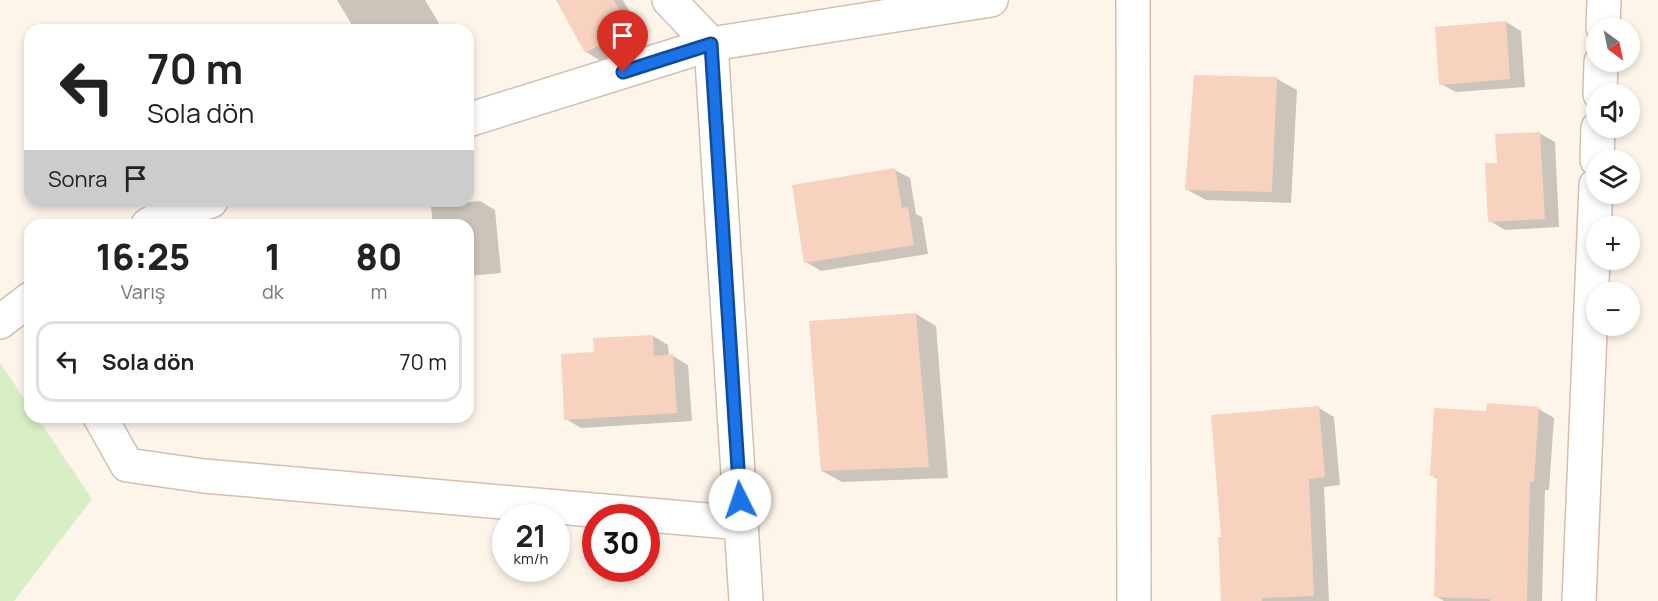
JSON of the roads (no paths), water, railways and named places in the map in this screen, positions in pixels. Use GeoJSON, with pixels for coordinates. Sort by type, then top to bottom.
{"type":"FeatureCollection","features":[{"type":"Feature","properties":{"kind":"street"},"geometry":{"type":"LineString","coordinates":[[669,0],[711,44],[746,601]]}},
{"type":"Feature","properties":{"kind":"street"},"geometry":{"type":"LineString","coordinates":[[474,118],[711,44],[991,0]]}},
{"type":"Feature","properties":{"kind":"street"},"geometry":{"type":"LineString","coordinates":[[1133,0],[1134,601]]}},
{"type":"Feature","properties":{"kind":"street"},"geometry":{"type":"LineString","coordinates":[[1603,18],[1604,0]]}},
{"type":"Feature","properties":{"kind":"street"},"geometry":{"type":"LineString","coordinates":[[1579,601],[1595,204]]}},
{"type":"Feature","properties":{"kind":"street"},"geometry":{"type":"LineString","coordinates":[[158,219],[192,207]]}},
{"type":"Feature","properties":{"kind":"street"},"geometry":{"type":"LineString","coordinates":[[0,322],[24,304]]}},
{"type":"Feature","properties":{"kind":"street"},"geometry":{"type":"LineString","coordinates":[[103,423],[126,465],[204,476],[741,523]]}}]}
